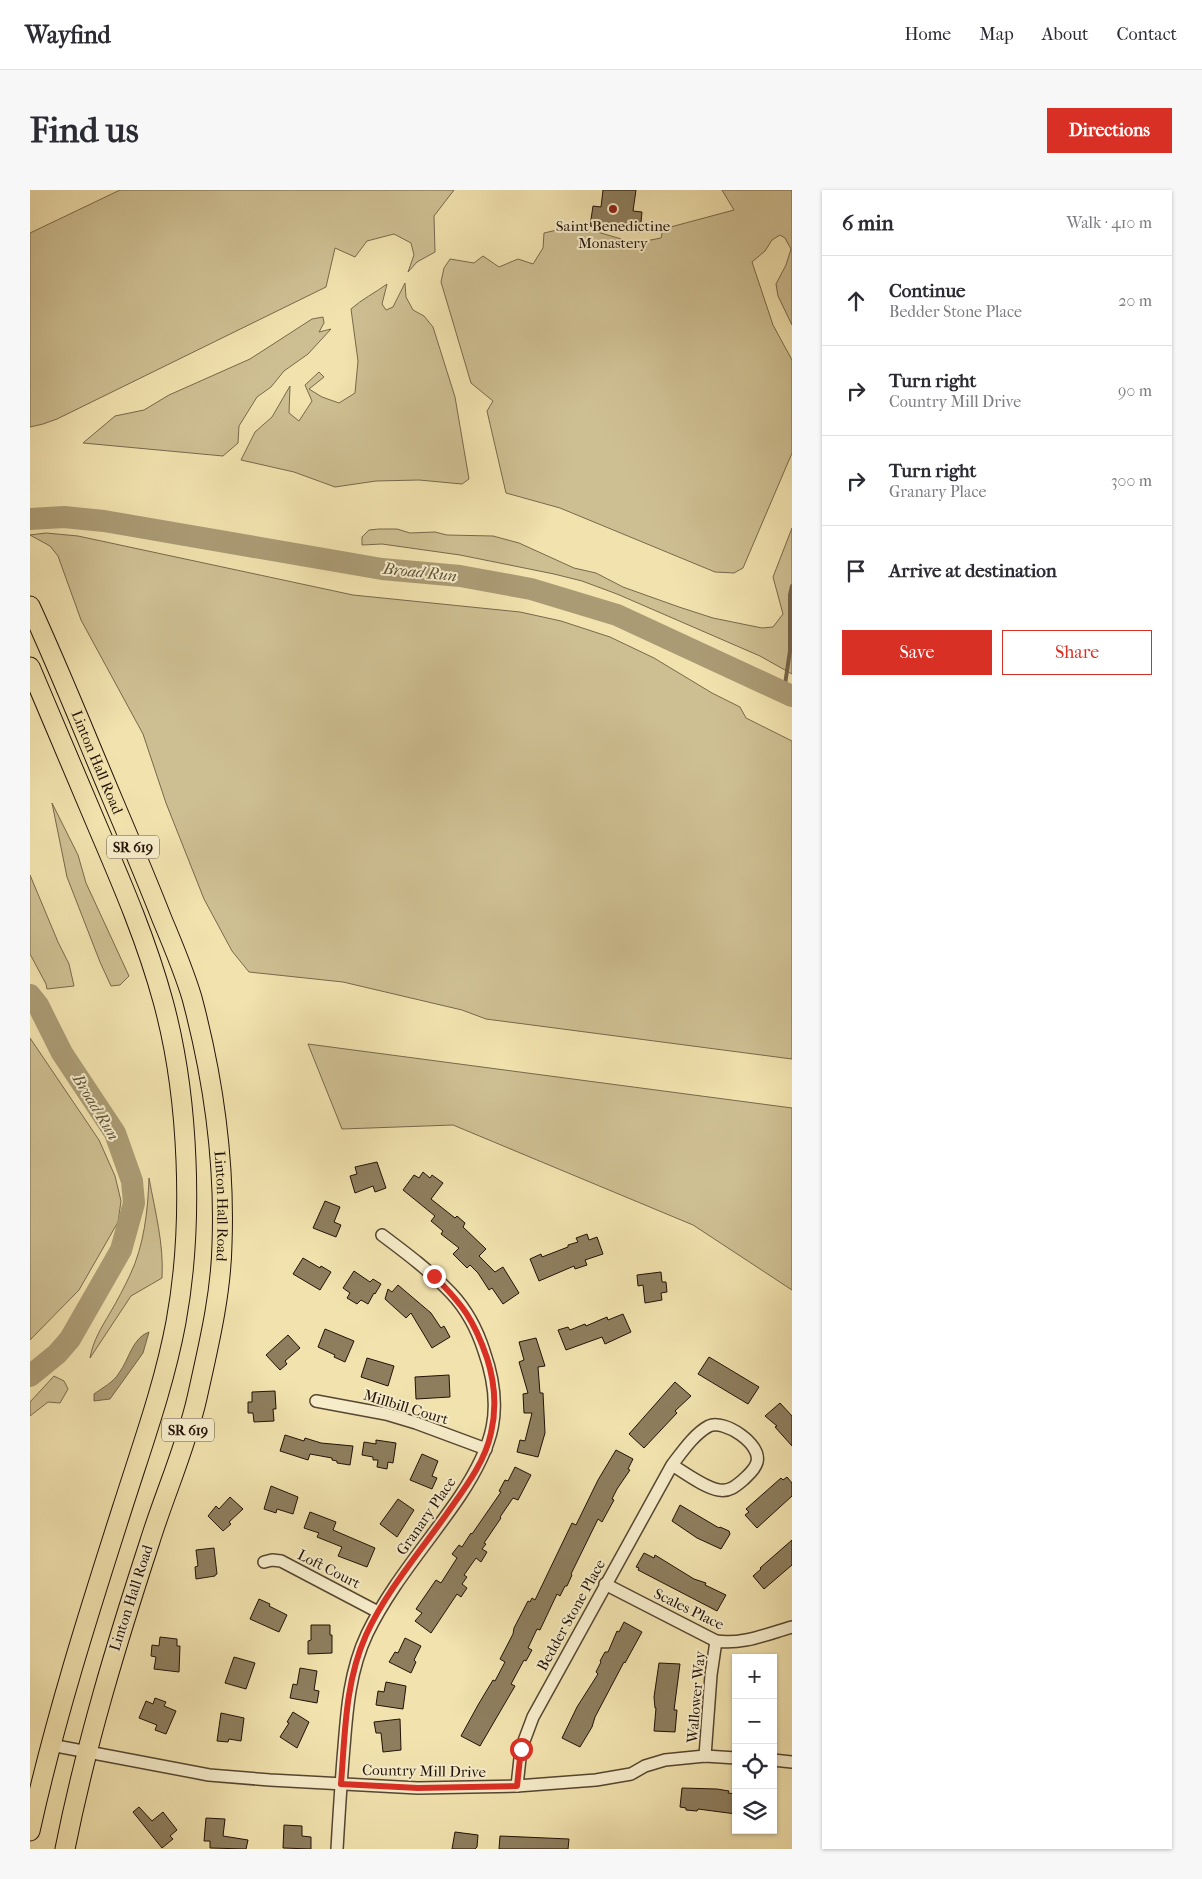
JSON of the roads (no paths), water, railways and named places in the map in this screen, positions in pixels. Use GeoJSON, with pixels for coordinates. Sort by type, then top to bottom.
{"type":"FeatureCollection","features":[{"type":"Feature","properties":{"kind":"main road","name":"Linton Hall Road"},"geometry":{"type":"LineString","coordinates":[[30,606],[174,948],[191,997],[202,1044],[219,1151],[223,1221],[221,1270],[212,1328],[197,1399],[117,1643],[87,1752],[65,1849]]}},
{"type":"Feature","properties":{"kind":"main road","name":"Linton Hall Road"},"geometry":{"type":"LineString","coordinates":[[30,667],[131,903],[164,1003],[182,1106],[186,1193],[182,1284],[169,1355],[157,1402],[70,1674],[30,1831]]}},
{"type":"Feature","properties":{"kind":"street","name":"Granary Place"},"geometry":{"type":"LineString","coordinates":[[337,1849],[350,1685],[358,1655],[378,1612],[459,1497],[479,1465],[486,1449],[495,1414],[495,1393],[489,1366],[474,1324],[452,1294],[434,1276],[382,1234]]}},
{"type":"Feature","properties":{"kind":"street","name":"Millbill Court"},"geometry":{"type":"LineString","coordinates":[[316,1400],[386,1414],[486,1449]]}},
{"type":"Feature","properties":{"kind":"street","name":"Bedder Stone Place"},"geometry":{"type":"LineString","coordinates":[[517,1786],[518,1764],[526,1730],[672,1464],[686,1447],[706,1428],[712,1425],[725,1426],[752,1443],[758,1456],[753,1470],[735,1487],[727,1490],[714,1488],[672,1464]]}},
{"type":"Feature","properties":{"kind":"street","name":"Loft Court"},"geometry":{"type":"LineString","coordinates":[[264,1562],[281,1561],[378,1612]]}},
{"type":"Feature","properties":{"kind":"street","name":"Scales Place"},"geometry":{"type":"LineString","coordinates":[[605,1584],[716,1641],[740,1642],[792,1627]]}},
{"type":"Feature","properties":{"kind":"street","name":"Wallower Way"},"geometry":{"type":"LineString","coordinates":[[705,1756],[711,1675],[716,1641]]}},
{"type":"Feature","properties":{"kind":"street","name":"Country Mill Drive"},"geometry":{"type":"LineString","coordinates":[[51,1745],[210,1775],[418,1788],[517,1786],[596,1780],[631,1774],[645,1766],[665,1760],[705,1756],[732,1758]]}},
{"type":"Feature","properties":{"kind":"street"},"geometry":{"type":"LineString","coordinates":[[777,1760],[792,1762]]}},
{"type":"Feature","properties":{"kind":"waterway","name":"Broad Run"},"geometry":{"type":"LineString","coordinates":[[30,519],[64,517],[104,521],[382,569],[460,576],[531,589],[617,615],[792,696]]}},
{"type":"Feature","properties":{"kind":"waterway"},"geometry":{"type":"LineString","coordinates":[[784,691],[790,651],[790,595],[792,586]]}},
{"type":"Feature","properties":{"kind":"waterway","name":"Broad Run"},"geometry":{"type":"LineString","coordinates":[[30,995],[38,1005],[62,1053],[115,1133],[132,1181],[134,1203],[121,1250],[70,1339],[57,1354],[30,1376]]}},
{"type":"Feature","properties":{"kind":"place","name":"Saint Benedictine Monastery"},"geometry":{"type":"Point","coordinates":[613,209]}}]}
